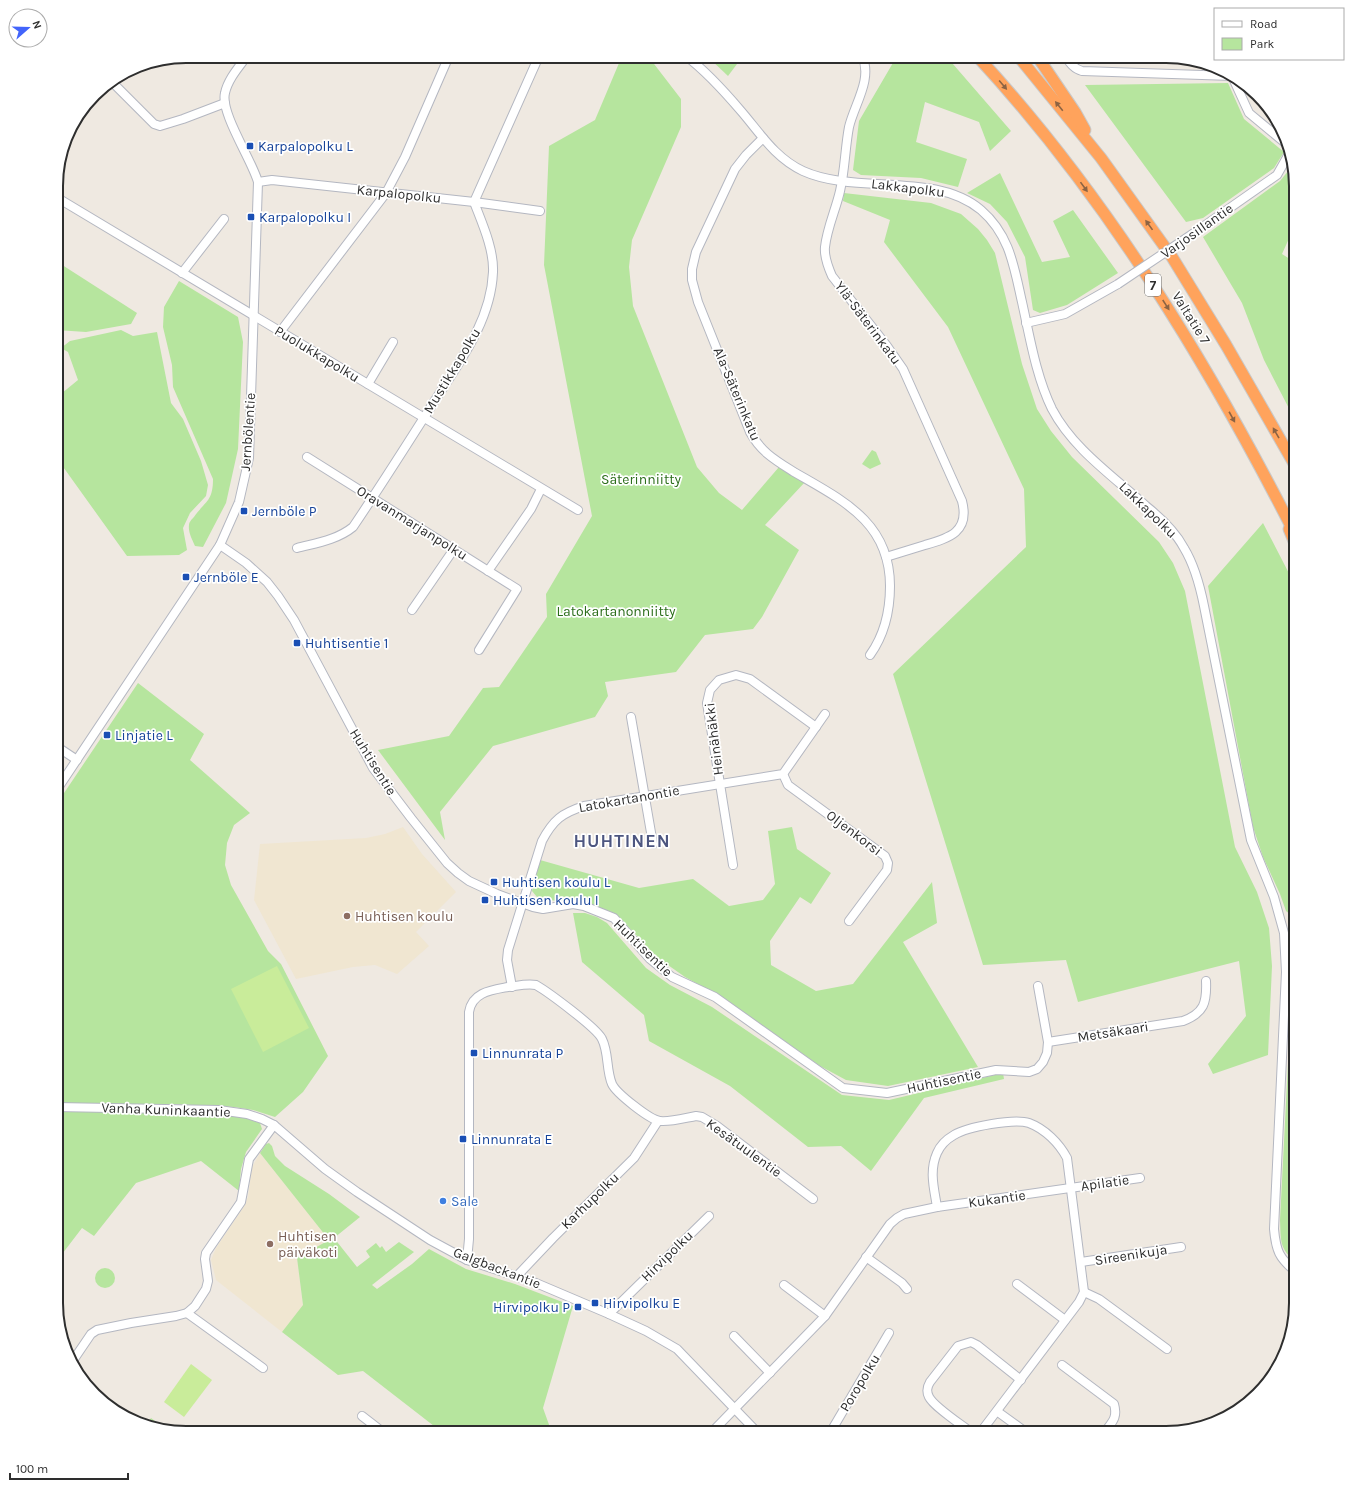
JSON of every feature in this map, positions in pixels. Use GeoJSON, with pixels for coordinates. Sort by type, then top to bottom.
{"type":"FeatureCollection","features":[{"type":"Feature","properties":{"kind":"highway","name":"Valtatie 7"},"geometry":{"type":"LineString","coordinates":[[983,63],[1062,156],[1119,235],[1175,319],[1214,386],[1289,522]]}},
{"type":"Feature","properties":{"kind":"highway","name":"Valtatie 7"},"geometry":{"type":"LineString","coordinates":[[1024,63],[1101,158],[1172,257],[1289,455]]}},
{"type":"Feature","properties":{"kind":"highway"},"geometry":{"type":"LineString","coordinates":[[1043,63],[1075,112],[1101,158]]}},
{"type":"Feature","properties":{"kind":"highway"},"geometry":{"type":"LineString","coordinates":[[1278,501],[1289,528]]}},
{"type":"Feature","properties":{"kind":"street"},"geometry":{"type":"LineString","coordinates":[[115,85],[154,124],[160,126],[225,103],[225,94],[232,78],[242,63]]}},
{"type":"Feature","properties":{"kind":"street"},"geometry":{"type":"LineString","coordinates":[[280,332],[386,193],[406,157],[446,63]]}},
{"type":"Feature","properties":{"kind":"street"},"geometry":{"type":"LineString","coordinates":[[474,202],[536,63]]}},
{"type":"Feature","properties":{"kind":"street","name":"Lakkapolku"},"geometry":{"type":"LineString","coordinates":[[694,63],[715,81],[781,158],[796,168],[816,175],[842,181],[938,190],[959,197],[980,210],[999,231],[1012,258],[1038,370],[1044,390],[1053,410],[1078,444],[1169,528],[1184,548],[1193,565],[1199,581],[1251,840],[1274,896],[1284,933],[1286,972],[1274,1229],[1276,1246],[1284,1262],[1289,1266]]}},
{"type":"Feature","properties":{"kind":"street","name":"Ylä-Säterinkatu"},"geometry":{"type":"LineString","coordinates":[[864,63],[863,89],[849,126],[842,181],[824,248],[828,268],[832,276],[887,346],[902,369],[964,508],[962,522],[958,531],[951,536],[886,557]]}},
{"type":"Feature","properties":{"kind":"street"},"geometry":{"type":"LineString","coordinates":[[1070,63],[1076,70],[1089,72],[1221,76]]}},
{"type":"Feature","properties":{"kind":"street"},"geometry":{"type":"LineString","coordinates":[[1236,84],[1249,113],[1279,138]]}},
{"type":"Feature","properties":{"kind":"street","name":"Jernbölentie"},"geometry":{"type":"LineString","coordinates":[[63,781],[220,545],[239,502],[249,458],[258,182],[251,162],[229,118],[225,103]]}},
{"type":"Feature","properties":{"kind":"street","name":"Ala-Säterinkatu"},"geometry":{"type":"LineString","coordinates":[[763,138],[746,155],[735,169],[696,252],[692,269],[694,289],[744,417],[755,441],[774,459],[840,498],[857,512],[874,532],[886,557],[890,576],[888,608],[884,632],[870,655]]}},
{"type":"Feature","properties":{"kind":"street","name":"Varjosillantie"},"geometry":{"type":"LineString","coordinates":[[1026,323],[1065,314],[1118,284],[1194,234],[1277,175],[1286,159]]}},
{"type":"Feature","properties":{"kind":"street","name":"Karpalopolku"},"geometry":{"type":"LineString","coordinates":[[258,182],[272,180],[474,202],[540,211]]}},
{"type":"Feature","properties":{"kind":"street","name":"Puolukkapolku"},"geometry":{"type":"LineString","coordinates":[[63,201],[578,510]]}},
{"type":"Feature","properties":{"kind":"street","name":"Mustikkapolku"},"geometry":{"type":"LineString","coordinates":[[297,548],[335,538],[346,533],[353,527],[475,336],[488,304],[493,271],[488,241],[474,202]]}},
{"type":"Feature","properties":{"kind":"street"},"geometry":{"type":"LineString","coordinates":[[182,273],[224,219]]}},
{"type":"Feature","properties":{"kind":"street"},"geometry":{"type":"LineString","coordinates":[[368,384],[393,342]]}},
{"type":"Feature","properties":{"kind":"street","name":"Oravanmarjanpolku"},"geometry":{"type":"LineString","coordinates":[[307,457],[517,589],[479,650]]}},
{"type":"Feature","properties":{"kind":"street"},"geometry":{"type":"LineString","coordinates":[[488,571],[531,509],[542,489]]}},
{"type":"Feature","properties":{"kind":"street","name":"Huhtisentie"},"geometry":{"type":"LineString","coordinates":[[220,545],[246,563],[267,582],[278,596],[294,620],[373,768],[447,863],[469,881],[497,894],[543,909],[572,904],[584,906],[614,918],[650,958],[672,977],[715,997],[844,1088],[887,1093],[996,1070],[1032,1071],[1037,1069],[1043,1062],[1047,1053],[1048,1042]]}},
{"type":"Feature","properties":{"kind":"street"},"geometry":{"type":"LineString","coordinates":[[412,610],[454,549]]}},
{"type":"Feature","properties":{"kind":"street","name":"Heinähäkki"},"geometry":{"type":"LineString","coordinates":[[733,865],[707,703],[710,690],[719,680],[736,675],[750,679],[816,727]]}},
{"type":"Feature","properties":{"kind":"street"},"geometry":{"type":"LineString","coordinates":[[783,774],[825,714]]}},
{"type":"Feature","properties":{"kind":"street"},"geometry":{"type":"LineString","coordinates":[[631,717],[653,844]]}},
{"type":"Feature","properties":{"kind":"street"},"geometry":{"type":"LineString","coordinates":[[63,751],[77,760]]}},
{"type":"Feature","properties":{"kind":"street","name":"Latokartanontie"},"geometry":{"type":"LineString","coordinates":[[512,987],[507,960],[508,950],[542,841],[547,831],[558,818],[569,811],[584,806],[783,774]]}},
{"type":"Feature","properties":{"kind":"street","name":"Oljenkorsi"},"geometry":{"type":"LineString","coordinates":[[783,774],[788,785],[885,856],[888,863],[887,870],[848,922]]}},
{"type":"Feature","properties":{"kind":"street","name":"Metsäkaari"},"geometry":{"type":"LineString","coordinates":[[1048,1042],[1183,1021],[1194,1017],[1200,1012],[1204,1004],[1207,994],[1206,981]]}},
{"type":"Feature","properties":{"kind":"street"},"geometry":{"type":"LineString","coordinates":[[467,1260],[469,1239],[469,1012],[473,1002],[479,996],[489,991],[527,984],[536,985],[597,1032],[604,1044],[612,1086],[634,1106],[658,1121]]}},
{"type":"Feature","properties":{"kind":"street"},"geometry":{"type":"LineString","coordinates":[[1038,986],[1048,1042]]}},
{"type":"Feature","properties":{"kind":"street","name":"Vanha Kuninkaantie"},"geometry":{"type":"LineString","coordinates":[[63,1107],[219,1110],[251,1115],[274,1125]]}},
{"type":"Feature","properties":{"kind":"street","name":"Kesätuulentie"},"geometry":{"type":"LineString","coordinates":[[658,1121],[696,1116],[706,1120],[813,1199]]}},
{"type":"Feature","properties":{"kind":"street","name":"Karhupolku"},"geometry":{"type":"LineString","coordinates":[[517,1276],[634,1158],[658,1121]]}},
{"type":"Feature","properties":{"kind":"street"},"geometry":{"type":"LineString","coordinates":[[937,1207],[932,1181],[932,1166],[938,1151],[945,1142],[954,1135],[970,1129],[992,1124],[1020,1121],[1028,1123],[1045,1132],[1062,1148],[1066,1158],[1084,1292],[1079,1302],[986,1426]]}},
{"type":"Feature","properties":{"kind":"street"},"geometry":{"type":"LineString","coordinates":[[75,1357],[91,1334],[97,1330],[176,1316],[187,1313],[195,1306],[206,1290],[208,1281],[205,1259],[208,1247],[241,1202],[249,1159],[274,1125]]}},
{"type":"Feature","properties":{"kind":"street","name":"Galgbackantie"},"geometry":{"type":"LineString","coordinates":[[274,1125],[325,1169],[430,1240],[467,1260],[517,1276],[609,1314],[646,1331],[677,1349],[751,1426]]}},
{"type":"Feature","properties":{"kind":"street","name":"Apilatie"},"geometry":{"type":"LineString","coordinates":[[1070,1188],[1140,1178]]}},
{"type":"Feature","properties":{"kind":"street","name":"Kukantie"},"geometry":{"type":"LineString","coordinates":[[718,1426],[825,1316],[866,1257],[896,1218],[912,1211],[1070,1188]]}},
{"type":"Feature","properties":{"kind":"street","name":"Hirvipolku"},"geometry":{"type":"LineString","coordinates":[[609,1314],[709,1216]]}},
{"type":"Feature","properties":{"kind":"street","name":"Sireenikuja"},"geometry":{"type":"LineString","coordinates":[[1081,1262],[1181,1247]]}},
{"type":"Feature","properties":{"kind":"street"},"geometry":{"type":"LineString","coordinates":[[866,1257],[902,1283],[907,1289]]}},
{"type":"Feature","properties":{"kind":"street"},"geometry":{"type":"LineString","coordinates":[[1017,1284],[1065,1320]]}},
{"type":"Feature","properties":{"kind":"street"},"geometry":{"type":"LineString","coordinates":[[784,1285],[825,1316]]}},
{"type":"Feature","properties":{"kind":"street"},"geometry":{"type":"LineString","coordinates":[[1084,1292],[1099,1299],[1167,1349]]}},
{"type":"Feature","properties":{"kind":"street"},"geometry":{"type":"LineString","coordinates":[[187,1313],[262,1368]]}},
{"type":"Feature","properties":{"kind":"street","name":"Poropolku"},"geometry":{"type":"LineString","coordinates":[[834,1426],[889,1333]]}},
{"type":"Feature","properties":{"kind":"street"},"geometry":{"type":"LineString","coordinates":[[734,1336],[770,1372]]}},
{"type":"Feature","properties":{"kind":"street"},"geometry":{"type":"LineString","coordinates":[[963,1426],[933,1403],[927,1393],[927,1387],[930,1382],[958,1346],[971,1342],[977,1345],[1021,1380]]}},
{"type":"Feature","properties":{"kind":"street"},"geometry":{"type":"LineString","coordinates":[[1062,1365],[1114,1404],[1116,1414],[1109,1426]]}},
{"type":"Feature","properties":{"kind":"street"},"geometry":{"type":"LineString","coordinates":[[998,1412],[1017,1426]]}},
{"type":"Feature","properties":{"kind":"street"},"geometry":{"type":"LineString","coordinates":[[362,1416],[375,1426]]}},
{"type":"Feature","properties":{"kind":"shaded area","name":"Huhtisen koulu"},"geometry":{"type":"Polygon","coordinates":[[[403,827],[422,854],[456,892],[416,932],[429,946],[397,974],[375,965],[353,967],[296,979],[254,900],[260,844],[366,838],[385,834],[403,827]]]}},
{"type":"Feature","properties":{"kind":"shaded area","name":"Huhtisen päiväkoti"},"geometry":{"type":"Polygon","coordinates":[[[260,1153],[329,1240],[297,1258],[303,1306],[282,1332],[216,1280],[211,1260],[216,1248],[243,1208],[248,1197],[252,1167],[260,1153]]]}},
{"type":"Feature","properties":{"kind":"green space","name":"Säterinniitty"},"geometry":{"type":"Polygon","coordinates":[[[619,63],[653,63],[681,99],[681,127],[632,240],[629,267],[633,306],[697,467],[719,493],[742,510],[779,467],[805,482],[765,525],[799,550],[762,617],[753,629],[705,635],[676,672],[605,682],[608,696],[595,717],[493,746],[440,812],[445,840],[378,750],[449,736],[483,688],[499,687],[547,617],[546,594],[592,516],[544,265],[549,146],[595,120],[619,63]]]}},
{"type":"Feature","properties":{"kind":"green space"},"geometry":{"type":"Polygon","coordinates":[[[714,63],[738,63],[728,76],[714,63]]]}},
{"type":"Feature","properties":{"kind":"green space"},"geometry":{"type":"Polygon","coordinates":[[[893,63],[952,63],[1011,131],[990,151],[979,122],[925,102],[916,142],[967,159],[958,187],[921,178],[861,175],[853,170],[859,121],[893,63]]]}},
{"type":"Feature","properties":{"kind":"green space"},"geometry":{"type":"Polygon","coordinates":[[[1228,83],[1244,119],[1284,152],[1274,168],[1203,218],[1186,222],[1085,85],[1228,83]]]}},
{"type":"Feature","properties":{"kind":"green space"},"geometry":{"type":"Polygon","coordinates":[[[1288,171],[1289,238],[1282,254],[1289,258],[1289,408],[1264,360],[1242,303],[1203,237],[1280,181],[1288,171]]]}},
{"type":"Feature","properties":{"kind":"green space"},"geometry":{"type":"Polygon","coordinates":[[[1000,173],[1042,262],[1070,257],[1053,221],[1073,210],[1118,273],[1067,305],[1040,313],[1033,310],[1025,257],[1007,222],[990,204],[967,193],[1000,173]]]}},
{"type":"Feature","properties":{"kind":"green space"},"geometry":{"type":"Polygon","coordinates":[[[844,193],[931,203],[961,214],[978,229],[995,253],[1022,364],[1037,409],[1051,431],[1072,457],[1159,542],[1173,563],[1185,591],[1235,847],[1257,892],[1269,928],[1272,966],[1268,1055],[1213,1074],[1208,1064],[1246,1016],[1239,961],[1078,1002],[1066,960],[983,965],[893,674],[1026,547],[1024,489],[948,327],[884,242],[890,220],[843,201],[844,193]]]}},
{"type":"Feature","properties":{"kind":"green space"},"geometry":{"type":"Polygon","coordinates":[[[63,265],[137,313],[131,324],[86,332],[63,330],[63,265]]]}},
{"type":"Feature","properties":{"kind":"green space"},"geometry":{"type":"Polygon","coordinates":[[[179,281],[238,317],[243,342],[238,449],[226,503],[203,547],[195,546],[190,533],[189,524],[208,501],[212,492],[213,479],[173,387],[172,365],[163,327],[164,307],[179,281]]]}},
{"type":"Feature","properties":{"kind":"green space"},"geometry":{"type":"Polygon","coordinates":[[[121,330],[133,336],[157,332],[171,403],[183,419],[201,461],[208,485],[206,496],[190,513],[183,528],[187,550],[179,555],[127,556],[63,467],[63,392],[78,380],[68,352],[63,349],[63,346],[70,341],[121,330]]]}},
{"type":"Feature","properties":{"kind":"green space"},"geometry":{"type":"Polygon","coordinates":[[[872,450],[876,452],[881,464],[870,469],[862,464],[872,450]]]}},
{"type":"Feature","properties":{"kind":"green space"},"geometry":{"type":"Polygon","coordinates":[[[1263,523],[1289,573],[1289,913],[1286,911],[1263,857],[1253,827],[1208,586],[1263,523]]]}},
{"type":"Feature","properties":{"kind":"green space"},"geometry":{"type":"Polygon","coordinates":[[[138,683],[204,734],[190,760],[250,813],[234,825],[227,843],[225,865],[231,885],[268,951],[281,964],[328,1056],[303,1092],[275,1117],[253,1110],[234,1107],[174,1104],[63,1105],[63,795],[138,683]]]}},
{"type":"Feature","properties":{"kind":"green space"},"geometry":{"type":"Polygon","coordinates":[[[792,827],[797,849],[831,873],[811,904],[800,897],[770,941],[771,965],[816,991],[853,984],[932,882],[937,923],[903,942],[978,1067],[888,1086],[846,1080],[820,1066],[723,998],[685,977],[658,958],[618,916],[582,902],[544,900],[537,897],[532,891],[540,860],[639,888],[693,879],[729,906],[763,900],[775,884],[768,831],[792,827]]]}},
{"type":"Feature","properties":{"kind":"green space"},"geometry":{"type":"Polygon","coordinates":[[[573,913],[585,913],[597,917],[607,923],[646,968],[670,985],[712,1007],[842,1095],[889,1100],[1003,1073],[1004,1079],[924,1098],[871,1171],[841,1146],[808,1147],[730,1086],[649,1041],[644,1015],[582,962],[573,913]]]}},
{"type":"Feature","properties":{"kind":"green space"},"geometry":{"type":"Polygon","coordinates":[[[277,966],[309,1028],[263,1052],[231,989],[277,966]]]}},
{"type":"Feature","properties":{"kind":"green space"},"geometry":{"type":"Polygon","coordinates":[[[1289,1044],[1289,1256],[1282,1244],[1280,1220],[1289,1044]]]}},
{"type":"Feature","properties":{"kind":"green space"},"geometry":{"type":"Polygon","coordinates":[[[63,1110],[217,1114],[254,1119],[260,1123],[262,1129],[246,1152],[241,1169],[239,1191],[201,1161],[136,1183],[94,1236],[82,1228],[63,1253],[63,1110]]]}},
{"type":"Feature","properties":{"kind":"green space"},"geometry":{"type":"Polygon","coordinates":[[[269,1143],[272,1146],[275,1156],[285,1166],[329,1194],[360,1217],[334,1238],[357,1267],[370,1257],[366,1251],[376,1243],[380,1248],[382,1246],[386,1252],[399,1242],[414,1252],[372,1285],[377,1289],[412,1264],[429,1249],[466,1269],[515,1284],[573,1306],[543,1408],[549,1426],[434,1426],[363,1371],[338,1375],[282,1332],[303,1305],[297,1258],[329,1240],[260,1153],[266,1144],[269,1143]]]}},
{"type":"Feature","properties":{"kind":"green space"},"geometry":{"type":"Polygon","coordinates":[[[105,1268],[112,1271],[115,1278],[112,1285],[105,1288],[98,1285],[95,1278],[98,1271],[105,1268]]]}},
{"type":"Feature","properties":{"kind":"green space"},"geometry":{"type":"Polygon","coordinates":[[[191,1364],[212,1380],[184,1417],[164,1402],[191,1364]]]}},
{"type":"Feature","properties":{"kind":"green space"},"geometry":{"type":"Polygon","coordinates":[[[151,1418],[157,1423],[154,1422],[149,1420],[151,1418]]]}},
{"type":"Feature","properties":{"kind":"place","name":"Karpalopolku L"},"geometry":{"type":"Point","coordinates":[250,146]}},
{"type":"Feature","properties":{"kind":"place","name":"Karpalopolku I"},"geometry":{"type":"Point","coordinates":[251,217]}},
{"type":"Feature","properties":{"kind":"place","name":"Jernböle P"},"geometry":{"type":"Point","coordinates":[244,511]}},
{"type":"Feature","properties":{"kind":"place","name":"Jernböle E"},"geometry":{"type":"Point","coordinates":[186,577]}},
{"type":"Feature","properties":{"kind":"place","name":"Huhtisentie 1"},"geometry":{"type":"Point","coordinates":[297,643]}},
{"type":"Feature","properties":{"kind":"place","name":"Linjatie L"},"geometry":{"type":"Point","coordinates":[107,735]}},
{"type":"Feature","properties":{"kind":"place","name":"Huhtisen koulu L"},"geometry":{"type":"Point","coordinates":[494,882]}},
{"type":"Feature","properties":{"kind":"place","name":"Huhtisen koulu I"},"geometry":{"type":"Point","coordinates":[485,900]}},
{"type":"Feature","properties":{"kind":"place","name":"Huhtisen koulu"},"geometry":{"type":"Point","coordinates":[347,916]}},
{"type":"Feature","properties":{"kind":"place","name":"Linnunrata P"},"geometry":{"type":"Point","coordinates":[474,1053]}},
{"type":"Feature","properties":{"kind":"place","name":"Linnunrata E"},"geometry":{"type":"Point","coordinates":[463,1139]}},
{"type":"Feature","properties":{"kind":"place","name":"Sale"},"geometry":{"type":"Point","coordinates":[443,1201]}},
{"type":"Feature","properties":{"kind":"place","name":"Huhtisen päiväkoti"},"geometry":{"type":"Point","coordinates":[270,1244]}},
{"type":"Feature","properties":{"kind":"place","name":"Hirvipolku E"},"geometry":{"type":"Point","coordinates":[595,1303]}},
{"type":"Feature","properties":{"kind":"place","name":"Hirvipolku P"},"geometry":{"type":"Point","coordinates":[578,1307]}},
{"type":"Feature","properties":{"kind":"district","name":"HUHTINEN"},"geometry":{"type":"Point","coordinates":[622,841]}},
{"type":"Feature","properties":{"kind":"park label","name":"Latokartanonniitty"},"geometry":{"type":"Point","coordinates":[616,611]}}]}
